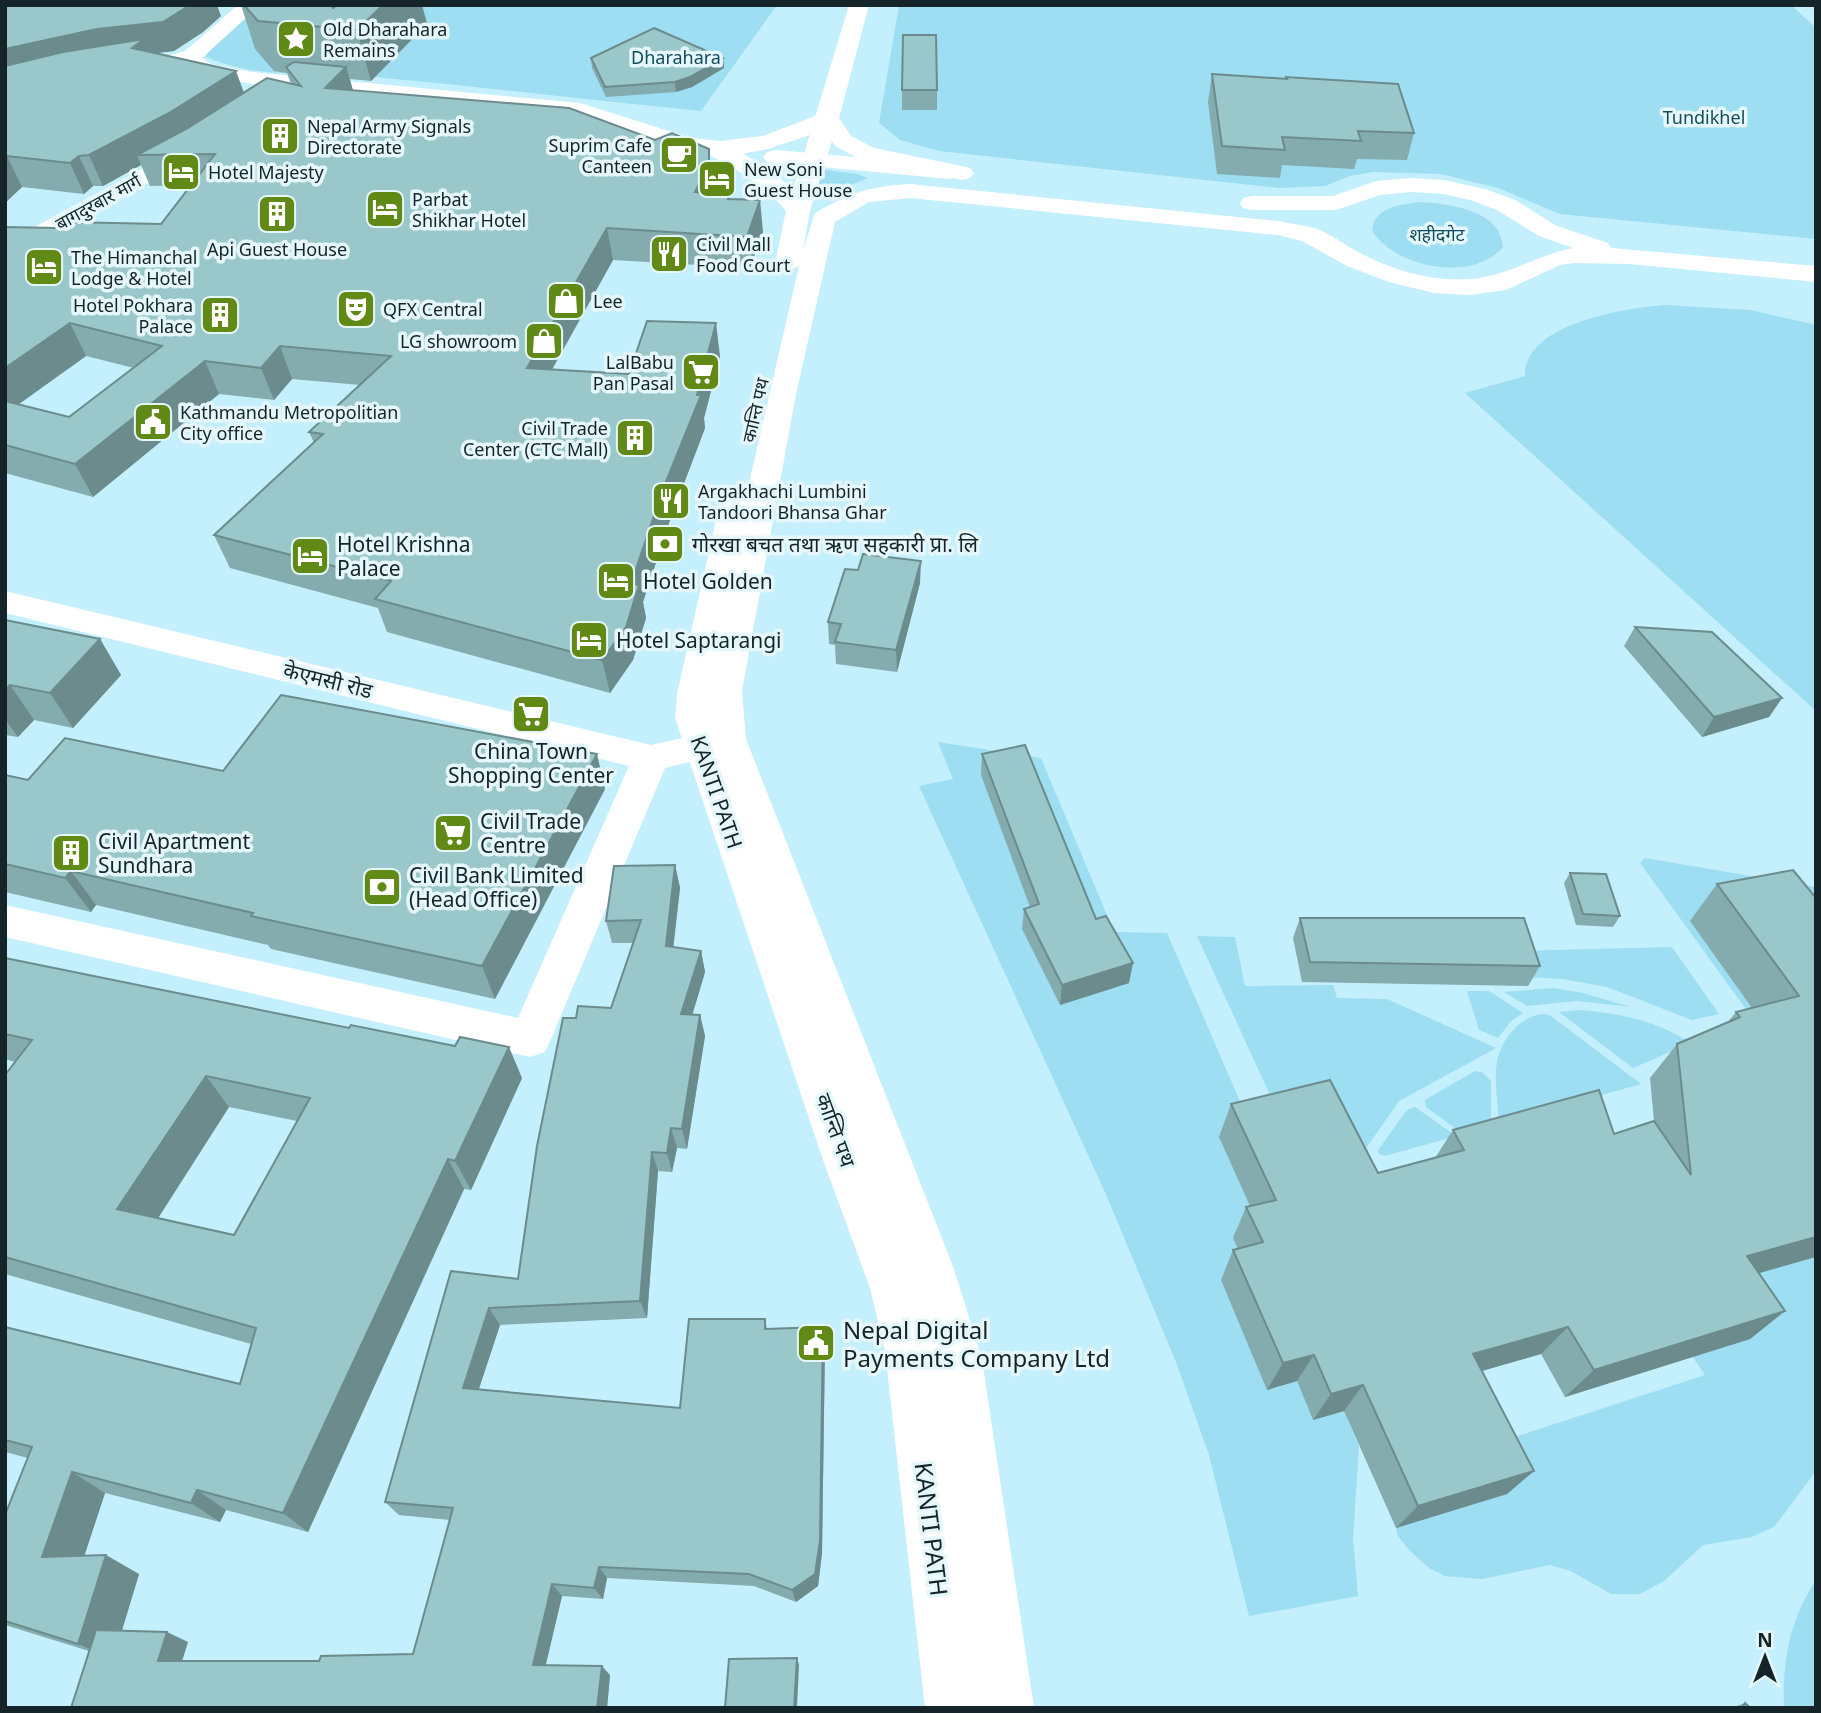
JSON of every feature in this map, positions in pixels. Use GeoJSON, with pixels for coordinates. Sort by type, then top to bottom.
{"type":"FeatureCollection","features":[{"type":"Feature","properties":{"kind":"main road"},"geometry":{"type":"LineString","coordinates":[[250,5],[174,59],[190,60],[196,65],[220,73],[296,83],[580,110],[611,116],[712,149],[770,179],[785,192],[798,211]]}},
{"type":"Feature","properties":{"kind":"main road"},"geometry":{"type":"LineString","coordinates":[[798,211],[828,118],[859,5]]}},
{"type":"Feature","properties":{"kind":"main road"},"geometry":{"type":"LineString","coordinates":[[264,103],[296,83]]}},
{"type":"Feature","properties":{"kind":"main road"},"geometry":{"type":"LineString","coordinates":[[712,149],[769,141],[806,130],[828,118]]}},
{"type":"Feature","properties":{"kind":"main road"},"geometry":{"type":"LineString","coordinates":[[828,118],[843,141],[867,154],[950,172]]}},
{"type":"Feature","properties":{"kind":"main road","name":"बागदुरबार मार्ग"},"geometry":{"type":"LineString","coordinates":[[5,253],[211,137]]}},
{"type":"Feature","properties":{"kind":"main road"},"geometry":{"type":"LineString","coordinates":[[712,149],[990,176]]}},
{"type":"Feature","properties":{"kind":"main road"},"geometry":{"type":"LineString","coordinates":[[1030,180],[1271,205],[1336,203],[1376,188],[1410,185],[1444,187],[1477,194],[1506,205],[1548,231],[1571,240],[1630,256]]}},
{"type":"Feature","properties":{"kind":"main road"},"geometry":{"type":"LineString","coordinates":[[1005,1708],[957,1359],[930,1269],[729,739],[725,714],[725,691],[763,495],[813,258],[824,218],[861,197],[909,191],[1278,228],[1310,234],[1356,261],[1398,277],[1434,285],[1506,282],[1553,258],[1576,255],[1630,256],[1816,274]]}},
{"type":"Feature","properties":{"kind":"main road","name":"कान्ति पथ"},"geometry":{"type":"LineString","coordinates":[[725,547],[798,211]]}},
{"type":"Feature","properties":{"kind":"main road","name":"KANTI PATH"},"geometry":{"type":"LineString","coordinates":[[725,547],[694,694],[693,718],[758,911]]}},
{"type":"Feature","properties":{"kind":"main road","name":"केएमसी रोड"},"geometry":{"type":"LineString","coordinates":[[5,602],[651,758]]}},
{"type":"Feature","properties":{"kind":"main road"},"geometry":{"type":"LineString","coordinates":[[5,920],[530,1039],[651,758],[701,747]]}},
{"type":"Feature","properties":{"kind":"main road","name":"कान्ति पथ"},"geometry":{"type":"LineString","coordinates":[[758,911],[841,1147],[880,1245],[910,1351]]}},
{"type":"Feature","properties":{"kind":"main road","name":"KANTI PATH"},"geometry":{"type":"LineString","coordinates":[[910,1351],[954,1708]]}},
{"type":"Feature","properties":{"kind":"green space","name":"Dharahara"},"geometry":{"type":"Polygon","coordinates":[[[263,5],[777,5],[701,111],[374,77],[268,72],[226,64],[206,57],[223,34],[263,5]]]}},
{"type":"Feature","properties":{"kind":"green space","name":"Tundikhel"},"geometry":{"type":"Polygon","coordinates":[[[899,5],[1791,5],[1816,28],[1816,239],[1560,214],[1498,188],[1441,174],[1373,172],[1350,176],[1325,186],[1279,188],[939,151],[900,140],[879,123],[899,5]]]}},
{"type":"Feature","properties":{"kind":"green space"},"geometry":{"type":"Polygon","coordinates":[[[818,169],[858,174],[867,178],[810,198],[818,169]]]}},
{"type":"Feature","properties":{"kind":"green space","name":"शहीदगेट"},"geometry":{"type":"Polygon","coordinates":[[[1420,202],[1459,207],[1484,217],[1500,235],[1503,247],[1490,258],[1473,265],[1454,267],[1415,262],[1398,254],[1372,230],[1374,222],[1390,208],[1420,202]]]}},
{"type":"Feature","properties":{"kind":"green space"},"geometry":{"type":"Polygon","coordinates":[[[1665,305],[1750,310],[1816,325],[1816,711],[1465,393],[1525,376],[1529,358],[1541,343],[1559,331],[1603,315],[1665,305]]]}},
{"type":"Feature","properties":{"kind":"green space"},"geometry":{"type":"Polygon","coordinates":[[[938,742],[1041,758],[1114,932],[1167,933],[1252,1129],[1262,1231],[1249,1272],[1267,1390],[1297,1381],[1313,1420],[1344,1411],[1359,1446],[1353,1539],[1358,1596],[1249,1616],[1209,1455],[1176,1362],[1105,1192],[919,786],[953,779],[938,742]]]}},
{"type":"Feature","properties":{"kind":"green space"},"geometry":{"type":"Polygon","coordinates":[[[1645,858],[1816,887],[1816,1021],[1764,1034],[1640,863],[1645,858]]]}},
{"type":"Feature","properties":{"kind":"green space"},"geometry":{"type":"Polygon","coordinates":[[[1197,936],[1235,937],[1245,986],[1333,985],[1337,998],[1387,999],[1496,1048],[1399,1101],[1355,1164],[1282,1121],[1197,936]]]}},
{"type":"Feature","properties":{"kind":"green space"},"geometry":{"type":"Polygon","coordinates":[[[1672,947],[1719,1014],[1692,1020],[1607,987],[1563,979],[1525,977],[1517,951],[1672,947]]]}},
{"type":"Feature","properties":{"kind":"green space"},"geometry":{"type":"Polygon","coordinates":[[[1554,988],[1631,1007],[1577,1001],[1527,1006],[1504,992],[1554,988]]]}},
{"type":"Feature","properties":{"kind":"green space"},"geometry":{"type":"Polygon","coordinates":[[[1467,991],[1489,991],[1523,1013],[1511,1021],[1498,1038],[1479,1030],[1467,991]]]}},
{"type":"Feature","properties":{"kind":"green space"},"geometry":{"type":"Polygon","coordinates":[[[1580,1010],[1638,1019],[1691,1043],[1633,1068],[1559,1012],[1580,1010]]]}},
{"type":"Feature","properties":{"kind":"green space"},"geometry":{"type":"Polygon","coordinates":[[[1545,1014],[1641,1084],[1499,1124],[1496,1073],[1501,1049],[1510,1034],[1522,1022],[1545,1014]]]}},
{"type":"Feature","properties":{"kind":"green space"},"geometry":{"type":"Polygon","coordinates":[[[1475,1071],[1482,1072],[1491,1081],[1491,1126],[1463,1134],[1426,1107],[1425,1100],[1475,1071]]]}},
{"type":"Feature","properties":{"kind":"green space"},"geometry":{"type":"Polygon","coordinates":[[[1415,1107],[1456,1136],[1385,1156],[1379,1154],[1378,1150],[1407,1110],[1415,1107]]]}},
{"type":"Feature","properties":{"kind":"green space"},"geometry":{"type":"Polygon","coordinates":[[[1816,1257],[1816,1471],[1775,1526],[1752,1537],[1703,1545],[1664,1581],[1640,1594],[1611,1594],[1571,1571],[1550,1565],[1482,1579],[1445,1576],[1429,1568],[1398,1536],[1396,1528],[1507,1494],[1490,1445],[1705,1375],[1692,1356],[1751,1275],[1816,1257]]]}},
{"type":"Feature","properties":{"kind":"green space"},"geometry":{"type":"Polygon","coordinates":[[[1816,1580],[1816,1708],[1784,1708],[1786,1657],[1794,1625],[1816,1580]]]}},
{"type":"Feature","properties":{"kind":"building"},"geometry":{"type":"Polygon","coordinates":[[[5,5],[190,5],[163,22],[97,29],[5,49],[5,5]]]}},
{"type":"Feature","properties":{"kind":"building"},"geometry":{"type":"Polygon","coordinates":[[[244,5],[331,5],[333,8],[337,5],[383,5],[357,30],[258,21],[244,5]]]}},
{"type":"Feature","properties":{"kind":"building"},"geometry":{"type":"Polygon","coordinates":[[[654,28],[723,58],[690,77],[675,82],[605,87],[591,58],[654,28]]]}},
{"type":"Feature","properties":{"kind":"building"},"geometry":{"type":"Polygon","coordinates":[[[903,35],[936,35],[937,90],[902,90],[903,35]]]}},
{"type":"Feature","properties":{"kind":"building"},"geometry":{"type":"Polygon","coordinates":[[[144,39],[132,48],[236,71],[169,113],[89,155],[79,156],[70,163],[7,156],[5,158],[5,66],[63,52],[144,39]]]}},
{"type":"Feature","properties":{"kind":"building"},"geometry":{"type":"Polygon","coordinates":[[[294,62],[346,67],[325,88],[569,108],[655,140],[672,133],[709,149],[709,163],[695,192],[730,194],[728,199],[760,200],[747,237],[607,228],[527,368],[629,374],[647,321],[716,323],[697,395],[701,395],[663,489],[631,584],[639,585],[626,627],[602,660],[375,599],[391,581],[214,535],[323,434],[309,432],[391,356],[280,346],[261,368],[205,361],[75,464],[5,445],[5,401],[69,417],[162,346],[70,323],[5,368],[5,227],[58,228],[65,222],[161,224],[215,154],[137,155],[188,128],[267,78],[301,86],[286,67],[294,62]]]}},
{"type":"Feature","properties":{"kind":"building"},"geometry":{"type":"Polygon","coordinates":[[[1212,74],[1398,84],[1414,133],[1358,131],[1361,141],[1282,137],[1285,150],[1222,146],[1212,74]]]}},
{"type":"Feature","properties":{"kind":"building"},"geometry":{"type":"Polygon","coordinates":[[[863,554],[921,561],[896,650],[835,642],[841,624],[828,622],[845,569],[858,570],[863,554]]]}},
{"type":"Feature","properties":{"kind":"building"},"geometry":{"type":"Polygon","coordinates":[[[5,620],[100,639],[50,693],[10,685],[5,690],[5,620]]]}},
{"type":"Feature","properties":{"kind":"building"},"geometry":{"type":"Polygon","coordinates":[[[1635,627],[1712,632],[1782,698],[1714,717],[1635,627]]]}},
{"type":"Feature","properties":{"kind":"building"},"geometry":{"type":"Polygon","coordinates":[[[281,695],[597,754],[482,966],[251,916],[253,913],[71,871],[65,878],[5,864],[5,775],[28,780],[65,738],[223,771],[281,695]]]}},
{"type":"Feature","properties":{"kind":"building"},"geometry":{"type":"Polygon","coordinates":[[[1025,745],[1096,919],[1106,916],[1133,963],[1062,985],[1024,909],[1039,904],[982,754],[1025,745]]]}},
{"type":"Feature","properties":{"kind":"building"},"geometry":{"type":"Polygon","coordinates":[[[675,865],[666,946],[701,951],[681,1014],[700,1015],[682,1129],[671,1128],[667,1153],[652,1152],[640,1301],[489,1308],[463,1388],[680,1408],[689,1319],[765,1319],[765,1329],[823,1327],[820,1541],[815,1574],[792,1590],[749,1574],[599,1567],[594,1588],[552,1584],[533,1665],[602,1666],[597,1708],[71,1708],[96,1630],[167,1632],[158,1661],[319,1661],[321,1656],[413,1654],[453,1508],[385,1502],[451,1271],[518,1279],[537,1146],[563,1018],[576,1018],[578,1006],[611,1008],[641,920],[606,921],[614,866],[675,865]]]}},
{"type":"Feature","properties":{"kind":"building"},"geometry":{"type":"Polygon","coordinates":[[[1793,870],[1816,898],[1816,1237],[1747,1256],[1785,1311],[1594,1370],[1568,1327],[1473,1354],[1534,1471],[1418,1506],[1363,1385],[1331,1394],[1314,1355],[1283,1363],[1233,1250],[1263,1242],[1246,1207],[1276,1200],[1231,1104],[1330,1080],[1378,1173],[1464,1150],[1453,1130],[1599,1090],[1614,1134],[1654,1121],[1691,1175],[1677,1044],[1740,1017],[1736,1012],[1799,996],[1717,884],[1793,870]]]}},
{"type":"Feature","properties":{"kind":"building"},"geometry":{"type":"Polygon","coordinates":[[[1570,873],[1606,874],[1620,916],[1583,914],[1570,873]]]}},
{"type":"Feature","properties":{"kind":"building"},"geometry":{"type":"Polygon","coordinates":[[[1300,918],[1524,918],[1540,966],[1310,962],[1300,918]]]}},
{"type":"Feature","properties":{"kind":"building"},"geometry":{"type":"Polygon","coordinates":[[[5,958],[349,1028],[351,1025],[455,1046],[460,1037],[509,1047],[455,1161],[448,1159],[283,1513],[197,1490],[191,1503],[72,1472],[42,1557],[106,1555],[78,1644],[5,1621],[5,1515],[32,1447],[5,1440],[5,1327],[240,1384],[256,1328],[5,1257],[5,1075],[32,1040],[5,1034],[5,958]],[[206,1076],[117,1209],[234,1235],[310,1098],[206,1076]]]}},
{"type":"Feature","properties":{"kind":"building"},"geometry":{"type":"Polygon","coordinates":[[[797,1658],[794,1708],[725,1708],[729,1659],[797,1658]]]}},
{"type":"Feature","properties":{"kind":"place","name":"Old Dharahara Remains"},"geometry":{"type":"Point","coordinates":[296,39]}},
{"type":"Feature","properties":{"kind":"place","name":"Nepal Army Signals Directorate"},"geometry":{"type":"Point","coordinates":[280,136]}},
{"type":"Feature","properties":{"kind":"place","name":"Suprim Cafe Canteen"},"geometry":{"type":"Point","coordinates":[679,155]}},
{"type":"Feature","properties":{"kind":"place","name":"Hotel Majesty"},"geometry":{"type":"Point","coordinates":[181,172]}},
{"type":"Feature","properties":{"kind":"place","name":"New Soni Guest House"},"geometry":{"type":"Point","coordinates":[717,179]}},
{"type":"Feature","properties":{"kind":"place","name":"Parbat Shikhar Hotel"},"geometry":{"type":"Point","coordinates":[385,209]}},
{"type":"Feature","properties":{"kind":"place","name":"Api Guest House"},"geometry":{"type":"Point","coordinates":[277,214]}},
{"type":"Feature","properties":{"kind":"place","name":"Civil Mall Food Court"},"geometry":{"type":"Point","coordinates":[669,254]}},
{"type":"Feature","properties":{"kind":"place","name":"The Himanchal Lodge & Hotel"},"geometry":{"type":"Point","coordinates":[44,267]}},
{"type":"Feature","properties":{"kind":"place","name":"Lee"},"geometry":{"type":"Point","coordinates":[566,301]}},
{"type":"Feature","properties":{"kind":"place","name":"QFX Central"},"geometry":{"type":"Point","coordinates":[356,309]}},
{"type":"Feature","properties":{"kind":"place","name":"Hotel Pokhara Palace"},"geometry":{"type":"Point","coordinates":[220,315]}},
{"type":"Feature","properties":{"kind":"place","name":"LG showroom"},"geometry":{"type":"Point","coordinates":[544,341]}},
{"type":"Feature","properties":{"kind":"place","name":"LalBabu Pan Pasal"},"geometry":{"type":"Point","coordinates":[701,372]}},
{"type":"Feature","properties":{"kind":"place","name":"Kathmandu Metropolitian City office"},"geometry":{"type":"Point","coordinates":[153,422]}},
{"type":"Feature","properties":{"kind":"place","name":"Civil Trade Center (CTC Mall)"},"geometry":{"type":"Point","coordinates":[635,438]}},
{"type":"Feature","properties":{"kind":"place","name":"Argakhachi Lumbini Tandoori Bhansa Ghar"},"geometry":{"type":"Point","coordinates":[671,501]}},
{"type":"Feature","properties":{"kind":"place","name":"गोरखा बचत तथा ऋण सहकारी प्रा. लि"},"geometry":{"type":"Point","coordinates":[665,544]}},
{"type":"Feature","properties":{"kind":"place","name":"Hotel Krishna Palace"},"geometry":{"type":"Point","coordinates":[310,556]}},
{"type":"Feature","properties":{"kind":"place","name":"Hotel Golden"},"geometry":{"type":"Point","coordinates":[616,581]}},
{"type":"Feature","properties":{"kind":"place","name":"Hotel Saptarangi"},"geometry":{"type":"Point","coordinates":[589,640]}},
{"type":"Feature","properties":{"kind":"place","name":"China Town Shopping Center"},"geometry":{"type":"Point","coordinates":[531,714]}},
{"type":"Feature","properties":{"kind":"place","name":"Civil Trade Centre"},"geometry":{"type":"Point","coordinates":[453,833]}},
{"type":"Feature","properties":{"kind":"place","name":"Civil Apartment Sundhara"},"geometry":{"type":"Point","coordinates":[71,853]}},
{"type":"Feature","properties":{"kind":"place","name":"Civil Bank Limited (Head Office)"},"geometry":{"type":"Point","coordinates":[382,887]}},
{"type":"Feature","properties":{"kind":"place","name":"Nepal Digital Payments Company Ltd"},"geometry":{"type":"Point","coordinates":[816,1343]}}]}
